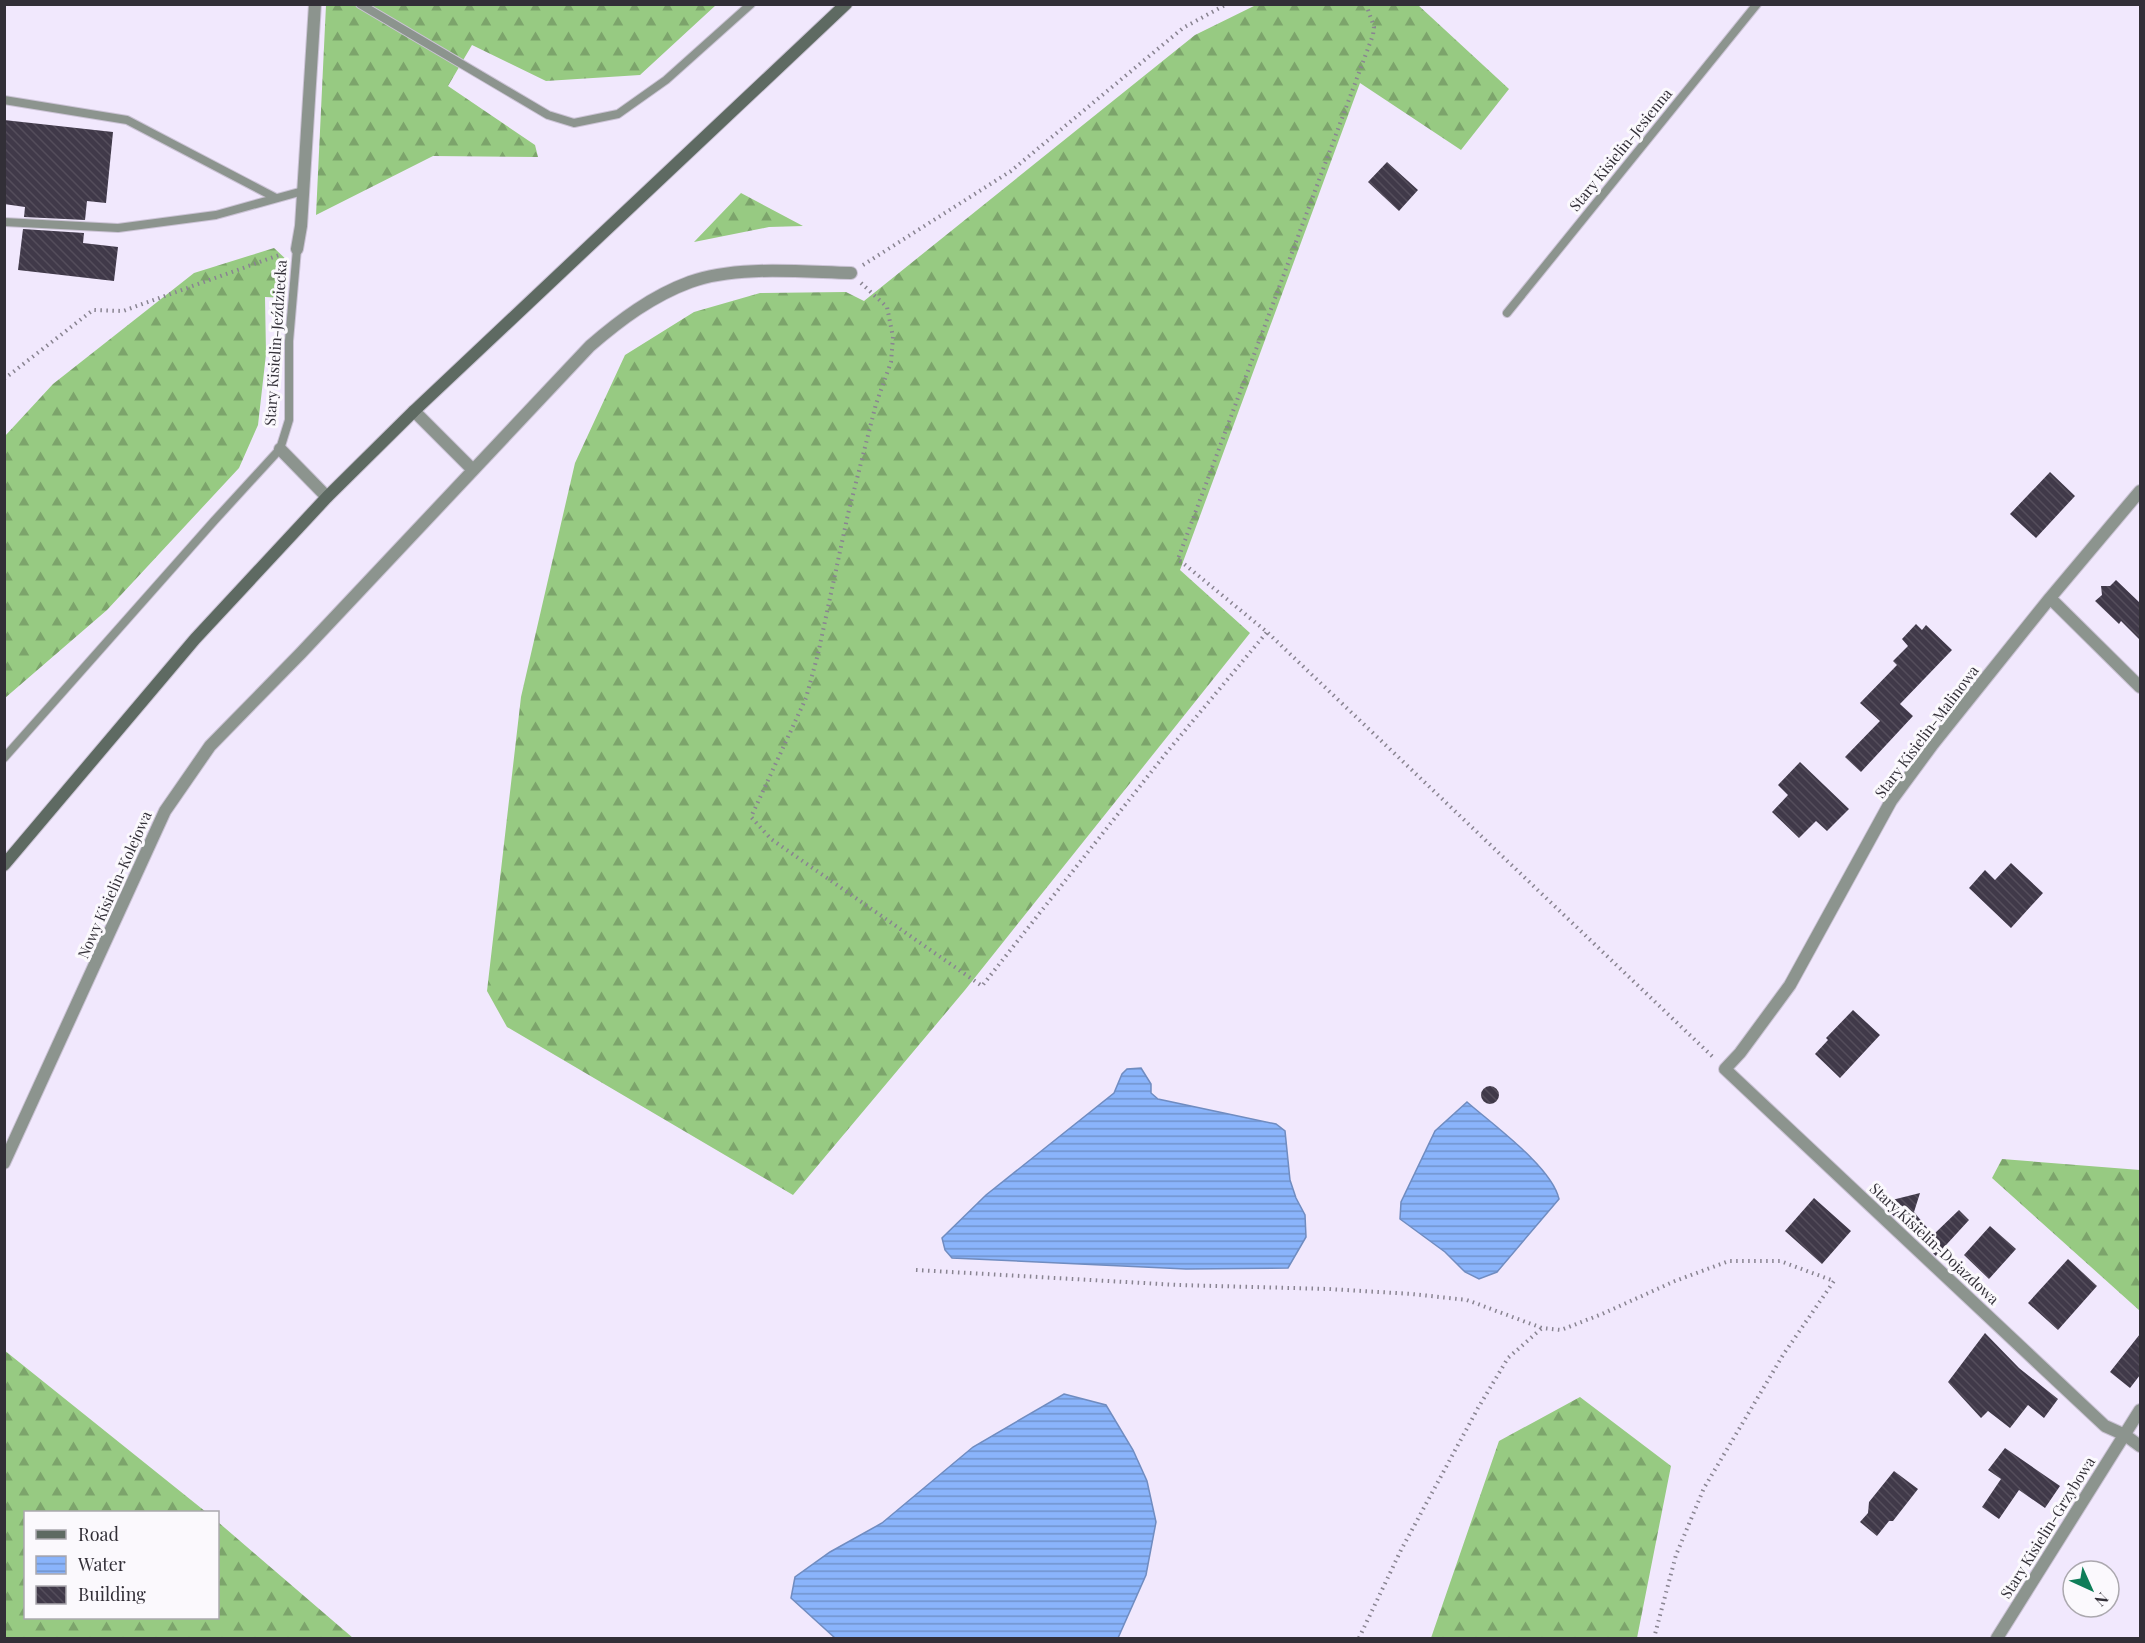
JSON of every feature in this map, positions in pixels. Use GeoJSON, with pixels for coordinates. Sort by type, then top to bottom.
{"type":"FeatureCollection","features":[{"type":"Feature","properties":{"kind":"main road"},"geometry":{"type":"LineString","coordinates":[[4,865],[195,639],[327,497],[414,411],[846,4]]}},
{"type":"Feature","properties":{"kind":"street","name":"Stary Kisielin-Jeździecka"},"geometry":{"type":"LineString","coordinates":[[297,249],[315,4]]}},
{"type":"Feature","properties":{"kind":"street","name":"Nowy Kisielin-Kolejowa"},"geometry":{"type":"LineString","coordinates":[[4,1163],[165,811],[210,746],[301,653],[590,346],[619,321],[654,298],[692,281],[739,272],[851,273]]}},
{"type":"Feature","properties":{"kind":"street"},"geometry":{"type":"LineString","coordinates":[[414,411],[473,470]]}},
{"type":"Feature","properties":{"kind":"street"},"geometry":{"type":"LineString","coordinates":[[280,449],[327,497]]}},
{"type":"Feature","properties":{"kind":"street","name":"Stary Kisielin-Malinowa"},"geometry":{"type":"LineString","coordinates":[[1725,1069],[1740,1053],[1790,985],[1891,801],[1933,744],[2050,598],[2140,491]]}},
{"type":"Feature","properties":{"kind":"street"},"geometry":{"type":"LineString","coordinates":[[2050,598],[2140,687]]}},
{"type":"Feature","properties":{"kind":"street","name":"Stary Kisielin-Dojazdowa"},"geometry":{"type":"LineString","coordinates":[[1725,1069],[2105,1426],[2126,1435],[2140,1446]]}},
{"type":"Feature","properties":{"kind":"street"},"geometry":{"type":"LineString","coordinates":[[2126,1435],[2140,1410]]}},
{"type":"Feature","properties":{"kind":"street","name":"Stary Kisielin-Grzybowa"},"geometry":{"type":"LineString","coordinates":[[1997,1638],[2126,1435]]}},
{"type":"Feature","properties":{"kind":"lane"},"geometry":{"type":"LineString","coordinates":[[360,4],[548,115],[574,123],[618,114],[666,80],[751,4]]}},
{"type":"Feature","properties":{"kind":"lane","name":"Stary Kisielin-Jesienna"},"geometry":{"type":"LineString","coordinates":[[1507,313],[1757,4]]}},
{"type":"Feature","properties":{"kind":"lane"},"geometry":{"type":"LineString","coordinates":[[4,100],[127,120],[276,198]]}},
{"type":"Feature","properties":{"kind":"lane"},"geometry":{"type":"LineString","coordinates":[[4,222],[118,228],[216,215],[303,191]]}},
{"type":"Feature","properties":{"kind":"lane","name":"Stary Kisielin-Jeździecka"},"geometry":{"type":"LineString","coordinates":[[4,758],[280,449],[289,420],[289,341],[297,249]]}},
{"type":"Feature","properties":{"kind":"path"},"geometry":{"type":"LineString","coordinates":[[1227,4],[1183,28],[1011,171],[851,273],[886,307],[893,337],[891,362],[876,404],[850,503],[818,654],[806,698],[751,817],[771,839],[982,986],[1167,752],[1267,632]]}},
{"type":"Feature","properties":{"kind":"path"},"geometry":{"type":"LineString","coordinates":[[1366,4],[1374,27],[1373,35],[1178,559],[1267,632],[1725,1069]]}},
{"type":"Feature","properties":{"kind":"path"},"geometry":{"type":"LineString","coordinates":[[4,379],[93,310],[123,311],[297,249]]}},
{"type":"Feature","properties":{"kind":"path"},"geometry":{"type":"LineString","coordinates":[[916,1270],[1178,1285],[1329,1289],[1412,1294],[1467,1300],[1542,1328],[1561,1330],[1675,1281],[1729,1261],[1780,1261],[1834,1281],[1783,1355],[1704,1488],[1676,1555],[1654,1638]]}},
{"type":"Feature","properties":{"kind":"path"},"geometry":{"type":"LineString","coordinates":[[1359,1638],[1401,1550],[1478,1408],[1509,1358],[1542,1328]]}},
{"type":"Feature","properties":{"kind":"green space"},"geometry":{"type":"Polygon","coordinates":[[[1258,4],[1418,5],[1509,89],[1461,150],[1360,83],[1180,570],[1250,633],[965,990],[793,1195],[507,1027],[487,991],[521,697],[575,463],[625,355],[694,312],[760,293],[846,292],[864,301],[1195,35],[1258,4]]]}},
{"type":"Feature","properties":{"kind":"green space"},"geometry":{"type":"Polygon","coordinates":[[[326,5],[716,5],[640,75],[546,81],[472,45],[448,86],[535,145],[538,157],[433,156],[316,215],[326,5]]]}},
{"type":"Feature","properties":{"kind":"green space"},"geometry":{"type":"Polygon","coordinates":[[[741,193],[803,226],[769,227],[694,242],[741,193]]]}},
{"type":"Feature","properties":{"kind":"green space"},"geometry":{"type":"Polygon","coordinates":[[[274,248],[289,262],[286,298],[265,297],[266,354],[258,425],[239,468],[107,610],[5,698],[5,436],[53,384],[194,273],[274,248]]]}},
{"type":"Feature","properties":{"kind":"green space"},"geometry":{"type":"Polygon","coordinates":[[[2002,1159],[2140,1170],[2140,1311],[1992,1178],[2002,1159]]]}},
{"type":"Feature","properties":{"kind":"green space"},"geometry":{"type":"Polygon","coordinates":[[[4,1350],[205,1511],[24,1511],[24,1619],[219,1619],[219,1523],[353,1638],[5,1638],[4,1350]]]}},
{"type":"Feature","properties":{"kind":"green space"},"geometry":{"type":"Polygon","coordinates":[[[1580,1397],[1671,1466],[1637,1638],[1431,1638],[1499,1441],[1580,1397]]]}},
{"type":"Feature","properties":{"kind":"water"},"geometry":{"type":"Polygon","coordinates":[[[1141,1068],[1151,1084],[1151,1093],[1158,1099],[1276,1124],[1285,1131],[1290,1180],[1305,1215],[1306,1237],[1288,1268],[1186,1269],[952,1258],[945,1250],[942,1238],[986,1195],[1114,1093],[1122,1074],[1127,1069],[1141,1068]]]}},
{"type":"Feature","properties":{"kind":"water"},"geometry":{"type":"Polygon","coordinates":[[[1467,1102],[1533,1160],[1545,1173],[1559,1199],[1497,1272],[1479,1279],[1465,1272],[1445,1252],[1400,1219],[1401,1202],[1435,1131],[1467,1102]]]}},
{"type":"Feature","properties":{"kind":"water"},"geometry":{"type":"Polygon","coordinates":[[[1064,1394],[1106,1405],[1133,1450],[1147,1481],[1156,1522],[1146,1575],[1118,1638],[835,1638],[791,1598],[795,1577],[830,1552],[882,1523],[973,1447],[1064,1394]]]}},
{"type":"Feature","properties":{"kind":"building"},"geometry":{"type":"Polygon","coordinates":[[[4,120],[113,132],[106,203],[87,201],[85,220],[24,217],[25,207],[4,204],[4,120]]]}},
{"type":"Feature","properties":{"kind":"building"},"geometry":{"type":"Polygon","coordinates":[[[1387,162],[1418,190],[1399,211],[1368,182],[1387,162]]]}},
{"type":"Feature","properties":{"kind":"building"},"geometry":{"type":"Polygon","coordinates":[[[23,229],[84,233],[83,243],[118,247],[114,281],[18,270],[23,229]]]}},
{"type":"Feature","properties":{"kind":"building"},"geometry":{"type":"Polygon","coordinates":[[[2050,472],[2075,496],[2036,538],[2010,514],[2050,472]]]}},
{"type":"Feature","properties":{"kind":"building"},"geometry":{"type":"Polygon","coordinates":[[[2116,580],[2140,603],[2140,640],[2121,621],[2119,624],[2095,601],[2102,595],[2101,586],[2110,586],[2116,580]]]}},
{"type":"Feature","properties":{"kind":"building"},"geometry":{"type":"Polygon","coordinates":[[[1916,624],[1922,630],[1926,625],[1952,650],[1900,704],[1913,716],[1861,772],[1845,757],[1880,721],[1860,703],[1897,665],[1893,661],[1908,646],[1902,639],[1916,624]]]}},
{"type":"Feature","properties":{"kind":"building"},"geometry":{"type":"Polygon","coordinates":[[[1800,762],[1849,809],[1827,831],[1816,821],[1799,838],[1772,812],[1788,795],[1778,785],[1800,762]]]}},
{"type":"Feature","properties":{"kind":"building"},"geometry":{"type":"Polygon","coordinates":[[[2011,863],[2043,893],[2011,928],[1969,888],[1985,870],[1995,880],[2011,863]]]}},
{"type":"Feature","properties":{"kind":"building"},"geometry":{"type":"Polygon","coordinates":[[[1853,1010],[1880,1035],[1840,1078],[1815,1054],[1828,1040],[1826,1038],[1853,1010]]]}},
{"type":"Feature","properties":{"kind":"building"},"geometry":{"type":"Polygon","coordinates":[[[1486,1086],[1494,1086],[1499,1091],[1497,1102],[1486,1104],[1481,1099],[1481,1091],[1486,1086]]]}},
{"type":"Feature","properties":{"kind":"building"},"geometry":{"type":"Polygon","coordinates":[[[1920,1193],[1914,1212],[1933,1235],[1959,1210],[1969,1220],[1936,1256],[1880,1203],[1920,1193]]]}},
{"type":"Feature","properties":{"kind":"building"},"geometry":{"type":"Polygon","coordinates":[[[1814,1198],[1851,1231],[1822,1264],[1785,1231],[1814,1198]]]}},
{"type":"Feature","properties":{"kind":"building"},"geometry":{"type":"Polygon","coordinates":[[[1990,1226],[2016,1249],[1989,1279],[1964,1255],[1990,1226]]]}},
{"type":"Feature","properties":{"kind":"building"},"geometry":{"type":"Polygon","coordinates":[[[2068,1259],[2097,1286],[2058,1330],[2028,1303],[2068,1259]]]}},
{"type":"Feature","properties":{"kind":"building"},"geometry":{"type":"Polygon","coordinates":[[[1985,1333],[2019,1368],[2058,1399],[2044,1418],[2028,1405],[2010,1428],[1988,1411],[1981,1418],[1948,1382],[1985,1333]]]}},
{"type":"Feature","properties":{"kind":"building"},"geometry":{"type":"Polygon","coordinates":[[[2140,1334],[2140,1375],[2130,1388],[2110,1372],[2140,1334]]]}},
{"type":"Feature","properties":{"kind":"building"},"geometry":{"type":"Polygon","coordinates":[[[2005,1448],[2060,1486],[2045,1508],[2019,1490],[1999,1519],[1982,1507],[2001,1479],[1988,1470],[2005,1448]]]}},
{"type":"Feature","properties":{"kind":"building"},"geometry":{"type":"Polygon","coordinates":[[[1894,1471],[1918,1489],[1893,1521],[1889,1521],[1877,1536],[1860,1522],[1868,1513],[1869,1502],[1894,1471]]]}}]}
